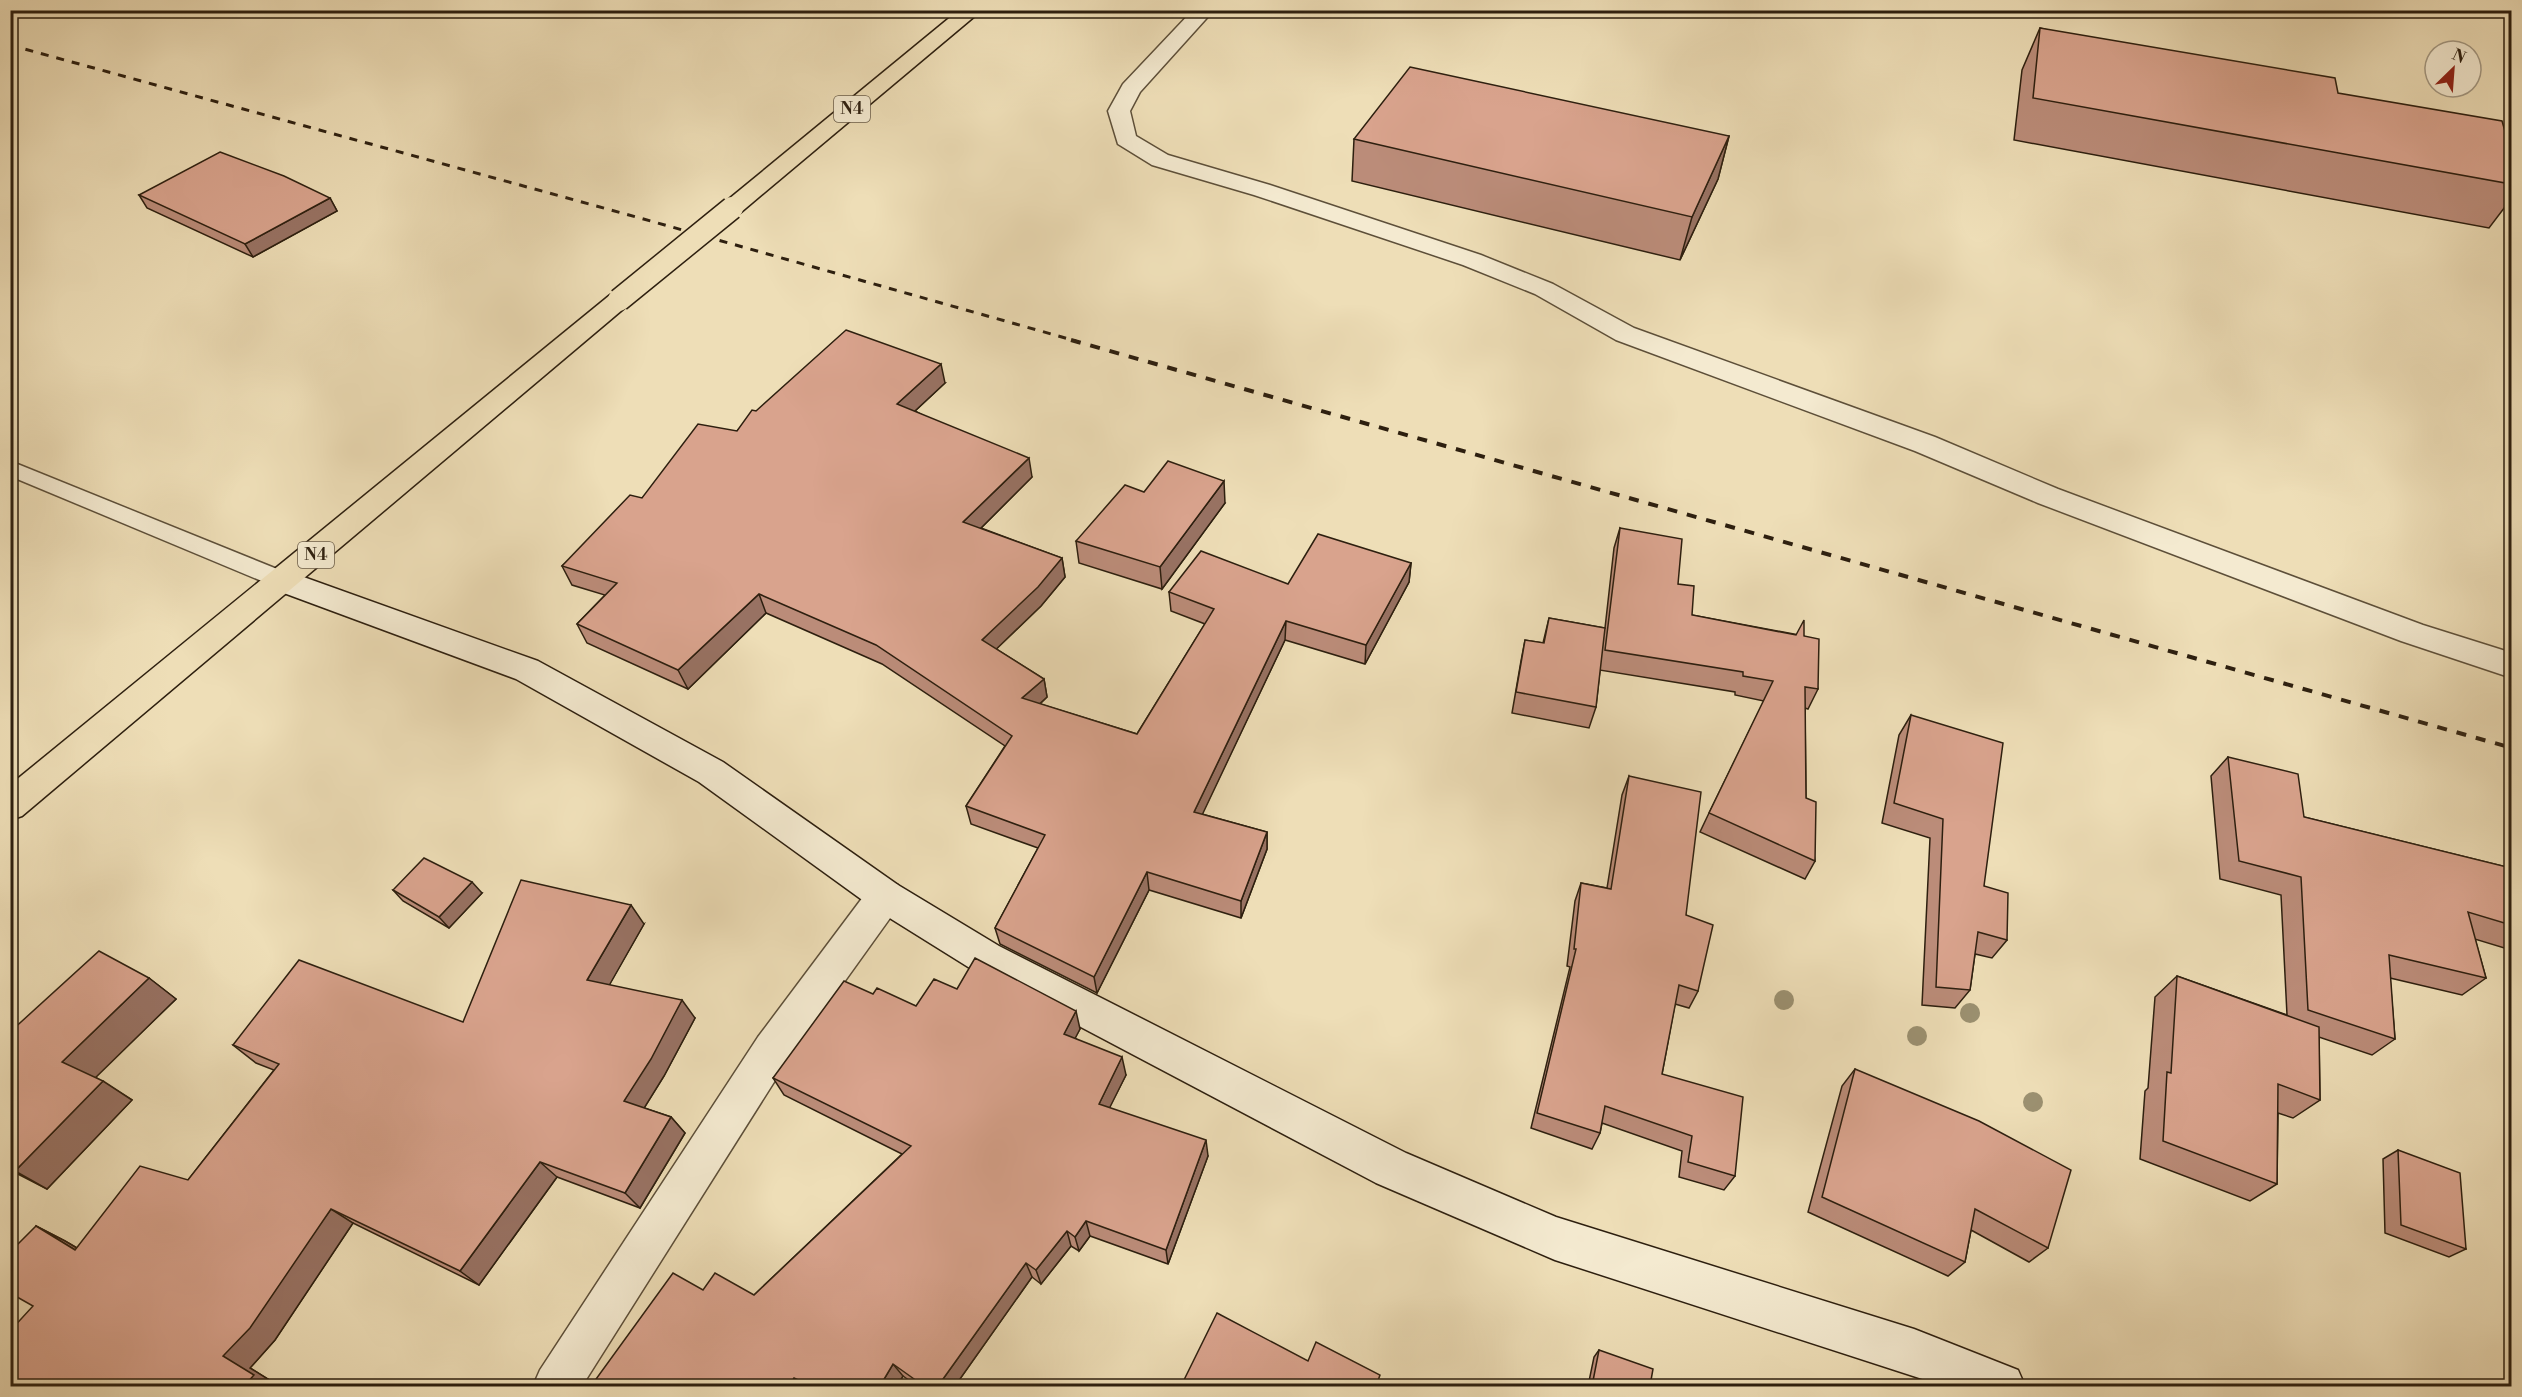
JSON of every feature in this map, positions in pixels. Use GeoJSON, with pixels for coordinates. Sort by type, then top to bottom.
{"type":"FeatureCollection","features":[{"type":"Feature","properties":{"kind":"highway","name":"N4"},"geometry":{"type":"LineString","coordinates":[[10,806],[972,10]]}},
{"type":"Feature","properties":{"kind":"street"},"geometry":{"type":"LineString","coordinates":[[1204,10],[1131,89],[1119,111],[1126,139],[1160,160],[1262,190],[1472,261],[1544,289],[1625,334],[1925,444],[2048,496],[2401,629],[2511,666]]}},
{"type":"Feature","properties":{"kind":"street"},"geometry":{"type":"LineString","coordinates":[[284,581],[527,670],[711,772],[885,896],[996,963],[1391,1168],[1555,1238],[1914,1352],[2002,1386]]}},
{"type":"Feature","properties":{"kind":"street"},"geometry":{"type":"LineString","coordinates":[[556,1386],[772,1050],[885,896]]}},
{"type":"Feature","properties":{"kind":"lane"},"geometry":{"type":"LineString","coordinates":[[10,468],[284,581]]}},
{"type":"Feature","properties":{"kind":"building"},"geometry":{"type":"Polygon","coordinates":[[[2040,28],[2335,78],[2338,93],[2502,121],[2511,152],[2511,184],[2033,98],[2040,28]]]}},
{"type":"Feature","properties":{"kind":"building"},"geometry":{"type":"Polygon","coordinates":[[[1410,67],[1729,136],[1692,217],[1354,139],[1410,67]]]}},
{"type":"Feature","properties":{"kind":"building"},"geometry":{"type":"Polygon","coordinates":[[[220,152],[284,176],[330,198],[245,244],[139,195],[220,152]]]}},
{"type":"Feature","properties":{"kind":"building"},"geometry":{"type":"Polygon","coordinates":[[[846,330],[941,364],[897,404],[1029,458],[963,522],[1062,558],[1038,587],[982,640],[1044,679],[1022,698],[1137,734],[1214,609],[1169,592],[1201,551],[1288,584],[1318,534],[1411,563],[1366,645],[1286,621],[1194,812],[1267,832],[1241,901],[1147,872],[1094,977],[995,928],[1045,835],[966,806],[1012,736],[876,645],[759,594],[678,670],[577,624],[617,583],[562,566],[630,495],[642,498],[698,424],[737,431],[752,410],[756,411],[846,330]]]}},
{"type":"Feature","properties":{"kind":"building"},"geometry":{"type":"Polygon","coordinates":[[[1168,461],[1224,481],[1160,567],[1076,541],[1125,485],[1144,492],[1168,461]]]}},
{"type":"Feature","properties":{"kind":"building"},"geometry":{"type":"Polygon","coordinates":[[[1620,528],[1682,539],[1678,584],[1694,586],[1692,615],[1796,635],[1804,620],[1804,636],[1819,639],[1818,689],[1805,687],[1806,798],[1816,802],[1815,861],[1709,813],[1773,681],[1743,676],[1743,672],[1605,650],[1620,528]]]}},
{"type":"Feature","properties":{"kind":"building"},"geometry":{"type":"Polygon","coordinates":[[[1549,618],[1605,628],[1596,707],[1516,692],[1525,640],[1544,643],[1549,618]]]}},
{"type":"Feature","properties":{"kind":"building"},"geometry":{"type":"Polygon","coordinates":[[[1911,715],[2003,743],[1984,886],[2008,893],[2007,940],[1978,932],[1970,990],[1936,987],[1943,819],[1894,803],[1911,715]]]}},
{"type":"Feature","properties":{"kind":"building"},"geometry":{"type":"Polygon","coordinates":[[[2228,757],[2298,774],[2304,817],[2511,868],[2511,925],[2468,912],[2486,978],[2389,955],[2395,1039],[2308,1010],[2301,877],[2239,861],[2228,757]]]}},
{"type":"Feature","properties":{"kind":"building"},"geometry":{"type":"Polygon","coordinates":[[[1629,776],[1701,792],[1686,915],[1713,925],[1698,991],[1679,985],[1662,1074],[1743,1097],[1735,1176],[1688,1162],[1692,1136],[1605,1106],[1600,1133],[1537,1113],[1576,949],[1574,949],[1581,883],[1611,889],[1629,776]]]}},
{"type":"Feature","properties":{"kind":"building"},"geometry":{"type":"Polygon","coordinates":[[[424,858],[472,882],[439,917],[393,890],[424,858]]]}},
{"type":"Feature","properties":{"kind":"building"},"geometry":{"type":"Polygon","coordinates":[[[521,880],[631,905],[587,980],[682,1000],[651,1059],[624,1101],[671,1117],[625,1193],[540,1162],[460,1271],[331,1209],[250,1328],[223,1356],[254,1375],[245,1385],[247,1386],[10,1386],[10,1331],[33,1306],[10,1293],[10,1252],[36,1226],[75,1250],[140,1166],[188,1180],[279,1064],[233,1045],[299,960],[463,1022],[521,880]]]}},
{"type":"Feature","properties":{"kind":"building"},"geometry":{"type":"Polygon","coordinates":[[[99,951],[149,978],[62,1062],[103,1081],[15,1171],[10,1169],[10,1032],[99,951]]]}},
{"type":"Feature","properties":{"kind":"building"},"geometry":{"type":"Polygon","coordinates":[[[975,958],[1076,1011],[1064,1034],[1122,1057],[1099,1104],[1206,1140],[1166,1250],[1086,1221],[1075,1237],[1067,1231],[1036,1270],[1026,1263],[938,1386],[924,1386],[893,1364],[880,1386],[811,1386],[794,1378],[789,1386],[591,1386],[673,1273],[703,1290],[715,1273],[754,1295],[911,1146],[773,1078],[844,981],[873,994],[877,988],[916,1006],[934,979],[957,989],[975,958]]]}},
{"type":"Feature","properties":{"kind":"building"},"geometry":{"type":"Polygon","coordinates":[[[2177,976],[2319,1027],[2320,1100],[2278,1084],[2277,1184],[2163,1141],[2167,1072],[2171,1073],[2177,976]]]}},
{"type":"Feature","properties":{"kind":"building"},"geometry":{"type":"Polygon","coordinates":[[[1855,1069],[1979,1121],[2071,1170],[2048,1248],[1975,1209],[1965,1262],[1822,1197],[1855,1069]]]}},
{"type":"Feature","properties":{"kind":"building"},"geometry":{"type":"Polygon","coordinates":[[[2398,1150],[2460,1173],[2466,1249],[2401,1225],[2398,1150]]]}},
{"type":"Feature","properties":{"kind":"building"},"geometry":{"type":"Polygon","coordinates":[[[1217,1313],[1308,1361],[1316,1342],[1380,1375],[1376,1386],[1181,1386],[1217,1313]]]}},
{"type":"Feature","properties":{"kind":"building"},"geometry":{"type":"Polygon","coordinates":[[[1599,1350],[1653,1369],[1650,1386],[1592,1386],[1599,1350]]]}},
{"type":"Feature","properties":{"kind":"railway"},"geometry":{"type":"LineString","coordinates":[[10,45],[640,218],[1076,341]]}},
{"type":"Feature","properties":{"kind":"railway"},"geometry":{"type":"LineString","coordinates":[[1071,340],[2512,748]]}}]}
